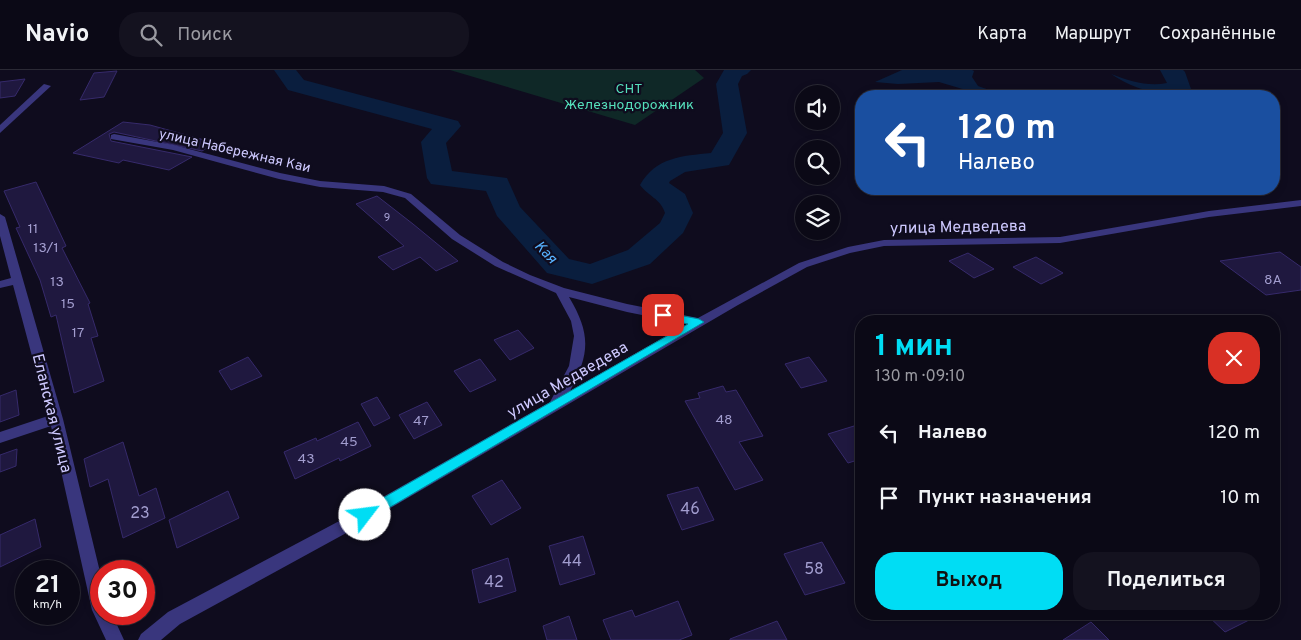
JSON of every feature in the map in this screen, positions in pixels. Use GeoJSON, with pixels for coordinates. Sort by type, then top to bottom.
{"type":"FeatureCollection","features":[{"type":"Feature","properties":{"kind":"street"},"geometry":{"type":"LineString","coordinates":[[0,130],[47,86]]}},
{"type":"Feature","properties":{"kind":"street","name":"улица Набережная Каи"},"geometry":{"type":"LineString","coordinates":[[114,137],[174,148],[279,176],[320,184],[384,189],[408,196],[456,237],[499,264],[560,290],[628,308],[699,322]]}},
{"type":"Feature","properties":{"kind":"street","name":"улица Медведева"},"geometry":{"type":"LineString","coordinates":[[147,640],[174,618],[365,515],[699,322],[803,265],[848,250],[884,243],[1060,240],[1209,214],[1301,203]]}},
{"type":"Feature","properties":{"kind":"street","name":"Еланская улица"},"geometry":{"type":"LineString","coordinates":[[0,217],[56,419],[90,563]]}},
{"type":"Feature","properties":{"kind":"street"},"geometry":{"type":"LineString","coordinates":[[0,285],[18,280]]}},
{"type":"Feature","properties":{"kind":"street"},"geometry":{"type":"LineString","coordinates":[[555,405],[569,381],[580,351],[578,325],[560,290]]}},
{"type":"Feature","properties":{"kind":"street"},"geometry":{"type":"LineString","coordinates":[[0,438],[56,419]]}},
{"type":"Feature","properties":{"kind":"street"},"geometry":{"type":"LineString","coordinates":[[108,625],[115,640]]}},
{"type":"Feature","properties":{"kind":"green space","name":"СНТ Железнодорожник"},"geometry":{"type":"Polygon","coordinates":[[[450,70],[695,70],[704,78],[635,125],[450,70]]]}},
{"type":"Feature","properties":{"kind":"water"},"geometry":{"type":"Polygon","coordinates":[[[902,70],[972,70],[974,71],[972,77],[978,86],[989,90],[966,90],[939,82],[898,84],[875,82],[902,70]]]}},
{"type":"Feature","properties":{"kind":"water"},"geometry":{"type":"Polygon","coordinates":[[[1160,70],[1183,70],[1191,89],[1146,90],[1120,80],[1111,74],[1146,84],[1167,83],[1160,70]]]}},
{"type":"Feature","properties":{"kind":"building"},"geometry":{"type":"Polygon","coordinates":[[[117,71],[104,97],[80,100],[94,73],[117,71]]]}},
{"type":"Feature","properties":{"kind":"building"},"geometry":{"type":"Polygon","coordinates":[[[25,79],[15,96],[0,98],[0,82],[25,79]]]}},
{"type":"Feature","properties":{"kind":"building"},"geometry":{"type":"Polygon","coordinates":[[[123,122],[150,125],[215,143],[202,151],[114,132],[109,134],[111,141],[192,157],[169,170],[123,160],[119,163],[73,153],[123,122]]]}},
{"type":"Feature","properties":{"kind":"building"},"geometry":{"type":"Polygon","coordinates":[[[36,182],[66,246],[62,248],[90,303],[88,304],[98,336],[91,338],[104,381],[74,393],[56,315],[51,317],[40,280],[16,228],[20,227],[4,191],[36,182]]]}},
{"type":"Feature","properties":{"kind":"building"},"geometry":{"type":"Polygon","coordinates":[[[377,196],[458,261],[436,271],[420,257],[393,270],[378,257],[404,246],[356,204],[377,196]]]}},
{"type":"Feature","properties":{"kind":"building"},"geometry":{"type":"Polygon","coordinates":[[[1280,252],[1301,267],[1301,290],[1266,295],[1220,261],[1280,252]]]}},
{"type":"Feature","properties":{"kind":"building"},"geometry":{"type":"Polygon","coordinates":[[[968,253],[994,269],[974,278],[949,261],[968,253]]]}},
{"type":"Feature","properties":{"kind":"building"},"geometry":{"type":"Polygon","coordinates":[[[1036,257],[1063,273],[1041,284],[1013,267],[1036,257]]]}},
{"type":"Feature","properties":{"kind":"building"},"geometry":{"type":"Polygon","coordinates":[[[518,330],[534,348],[510,360],[494,340],[518,330]]]}},
{"type":"Feature","properties":{"kind":"building"},"geometry":{"type":"Polygon","coordinates":[[[248,357],[262,376],[231,390],[219,371],[248,357]]]}},
{"type":"Feature","properties":{"kind":"building"},"geometry":{"type":"Polygon","coordinates":[[[809,357],[827,381],[801,388],[785,364],[809,357]]]}},
{"type":"Feature","properties":{"kind":"building"},"geometry":{"type":"Polygon","coordinates":[[[480,359],[496,380],[470,392],[454,371],[480,359]]]}},
{"type":"Feature","properties":{"kind":"building"},"geometry":{"type":"Polygon","coordinates":[[[723,386],[726,392],[736,390],[763,436],[739,442],[763,480],[735,490],[685,401],[700,398],[698,393],[723,386]]]}},
{"type":"Feature","properties":{"kind":"building"},"geometry":{"type":"Polygon","coordinates":[[[16,390],[19,415],[0,422],[0,396],[16,390]]]}},
{"type":"Feature","properties":{"kind":"building"},"geometry":{"type":"Polygon","coordinates":[[[377,397],[390,418],[374,426],[361,404],[377,397]]]}},
{"type":"Feature","properties":{"kind":"building"},"geometry":{"type":"Polygon","coordinates":[[[427,402],[442,425],[414,439],[399,415],[427,402]]]}},
{"type":"Feature","properties":{"kind":"building"},"geometry":{"type":"Polygon","coordinates":[[[358,422],[371,446],[340,461],[339,458],[295,479],[284,452],[316,438],[317,441],[358,422]]]}},
{"type":"Feature","properties":{"kind":"building"},"geometry":{"type":"Polygon","coordinates":[[[854,426],[855,461],[848,463],[828,434],[854,426]]]}},
{"type":"Feature","properties":{"kind":"building"},"geometry":{"type":"Polygon","coordinates":[[[123,442],[139,496],[156,488],[165,518],[123,538],[108,479],[90,487],[84,459],[123,442]]]}},
{"type":"Feature","properties":{"kind":"building"},"geometry":{"type":"Polygon","coordinates":[[[17,449],[16,466],[0,472],[0,455],[17,449]]]}},
{"type":"Feature","properties":{"kind":"building"},"geometry":{"type":"Polygon","coordinates":[[[502,480],[521,508],[491,525],[472,496],[502,480]]]}},
{"type":"Feature","properties":{"kind":"building"},"geometry":{"type":"Polygon","coordinates":[[[698,487],[714,520],[682,530],[667,495],[698,487]]]}},
{"type":"Feature","properties":{"kind":"building"},"geometry":{"type":"Polygon","coordinates":[[[228,491],[239,518],[177,548],[169,520],[228,491]]]}},
{"type":"Feature","properties":{"kind":"building"},"geometry":{"type":"Polygon","coordinates":[[[35,519],[41,547],[0,567],[0,535],[35,519]]]}},
{"type":"Feature","properties":{"kind":"building"},"geometry":{"type":"Polygon","coordinates":[[[583,536],[595,574],[560,585],[549,546],[583,536]]]}},
{"type":"Feature","properties":{"kind":"building"},"geometry":{"type":"Polygon","coordinates":[[[822,542],[845,583],[805,595],[784,554],[822,542]]]}},
{"type":"Feature","properties":{"kind":"building"},"geometry":{"type":"Polygon","coordinates":[[[508,558],[516,591],[479,603],[472,570],[508,558]]]}},
{"type":"Feature","properties":{"kind":"building"},"geometry":{"type":"Polygon","coordinates":[[[678,601],[692,635],[679,640],[611,640],[603,620],[632,610],[635,617],[678,601]]]}},
{"type":"Feature","properties":{"kind":"building"},"geometry":{"type":"Polygon","coordinates":[[[569,616],[577,640],[547,640],[543,626],[569,616]]]}},
{"type":"Feature","properties":{"kind":"building"},"geometry":{"type":"Polygon","coordinates":[[[1212,620],[1249,620],[1225,632],[1212,620]]]}},
{"type":"Feature","properties":{"kind":"building"},"geometry":{"type":"Polygon","coordinates":[[[777,621],[787,640],[730,640],[730,639],[777,621]]]}},
{"type":"Feature","properties":{"kind":"building"},"geometry":{"type":"Polygon","coordinates":[[[1091,622],[1109,640],[1063,640],[1091,622]]]}},
{"type":"Feature","properties":{"kind":"waterway","name":"Кая"},"geometry":{"type":"LineString","coordinates":[[285,70],[296,85],[449,126],[433,142],[440,178],[497,184],[507,210],[558,266],[592,274],[639,257],[673,227],[679,213],[675,200],[654,185],[658,177],[672,167],[720,160],[735,133],[727,84],[735,70],[740,70]]}},
{"type":"Feature","properties":{"kind":"route"},"geometry":{"type":"LineString","coordinates":[[365,515],[699,322],[663,315]]}}]}
